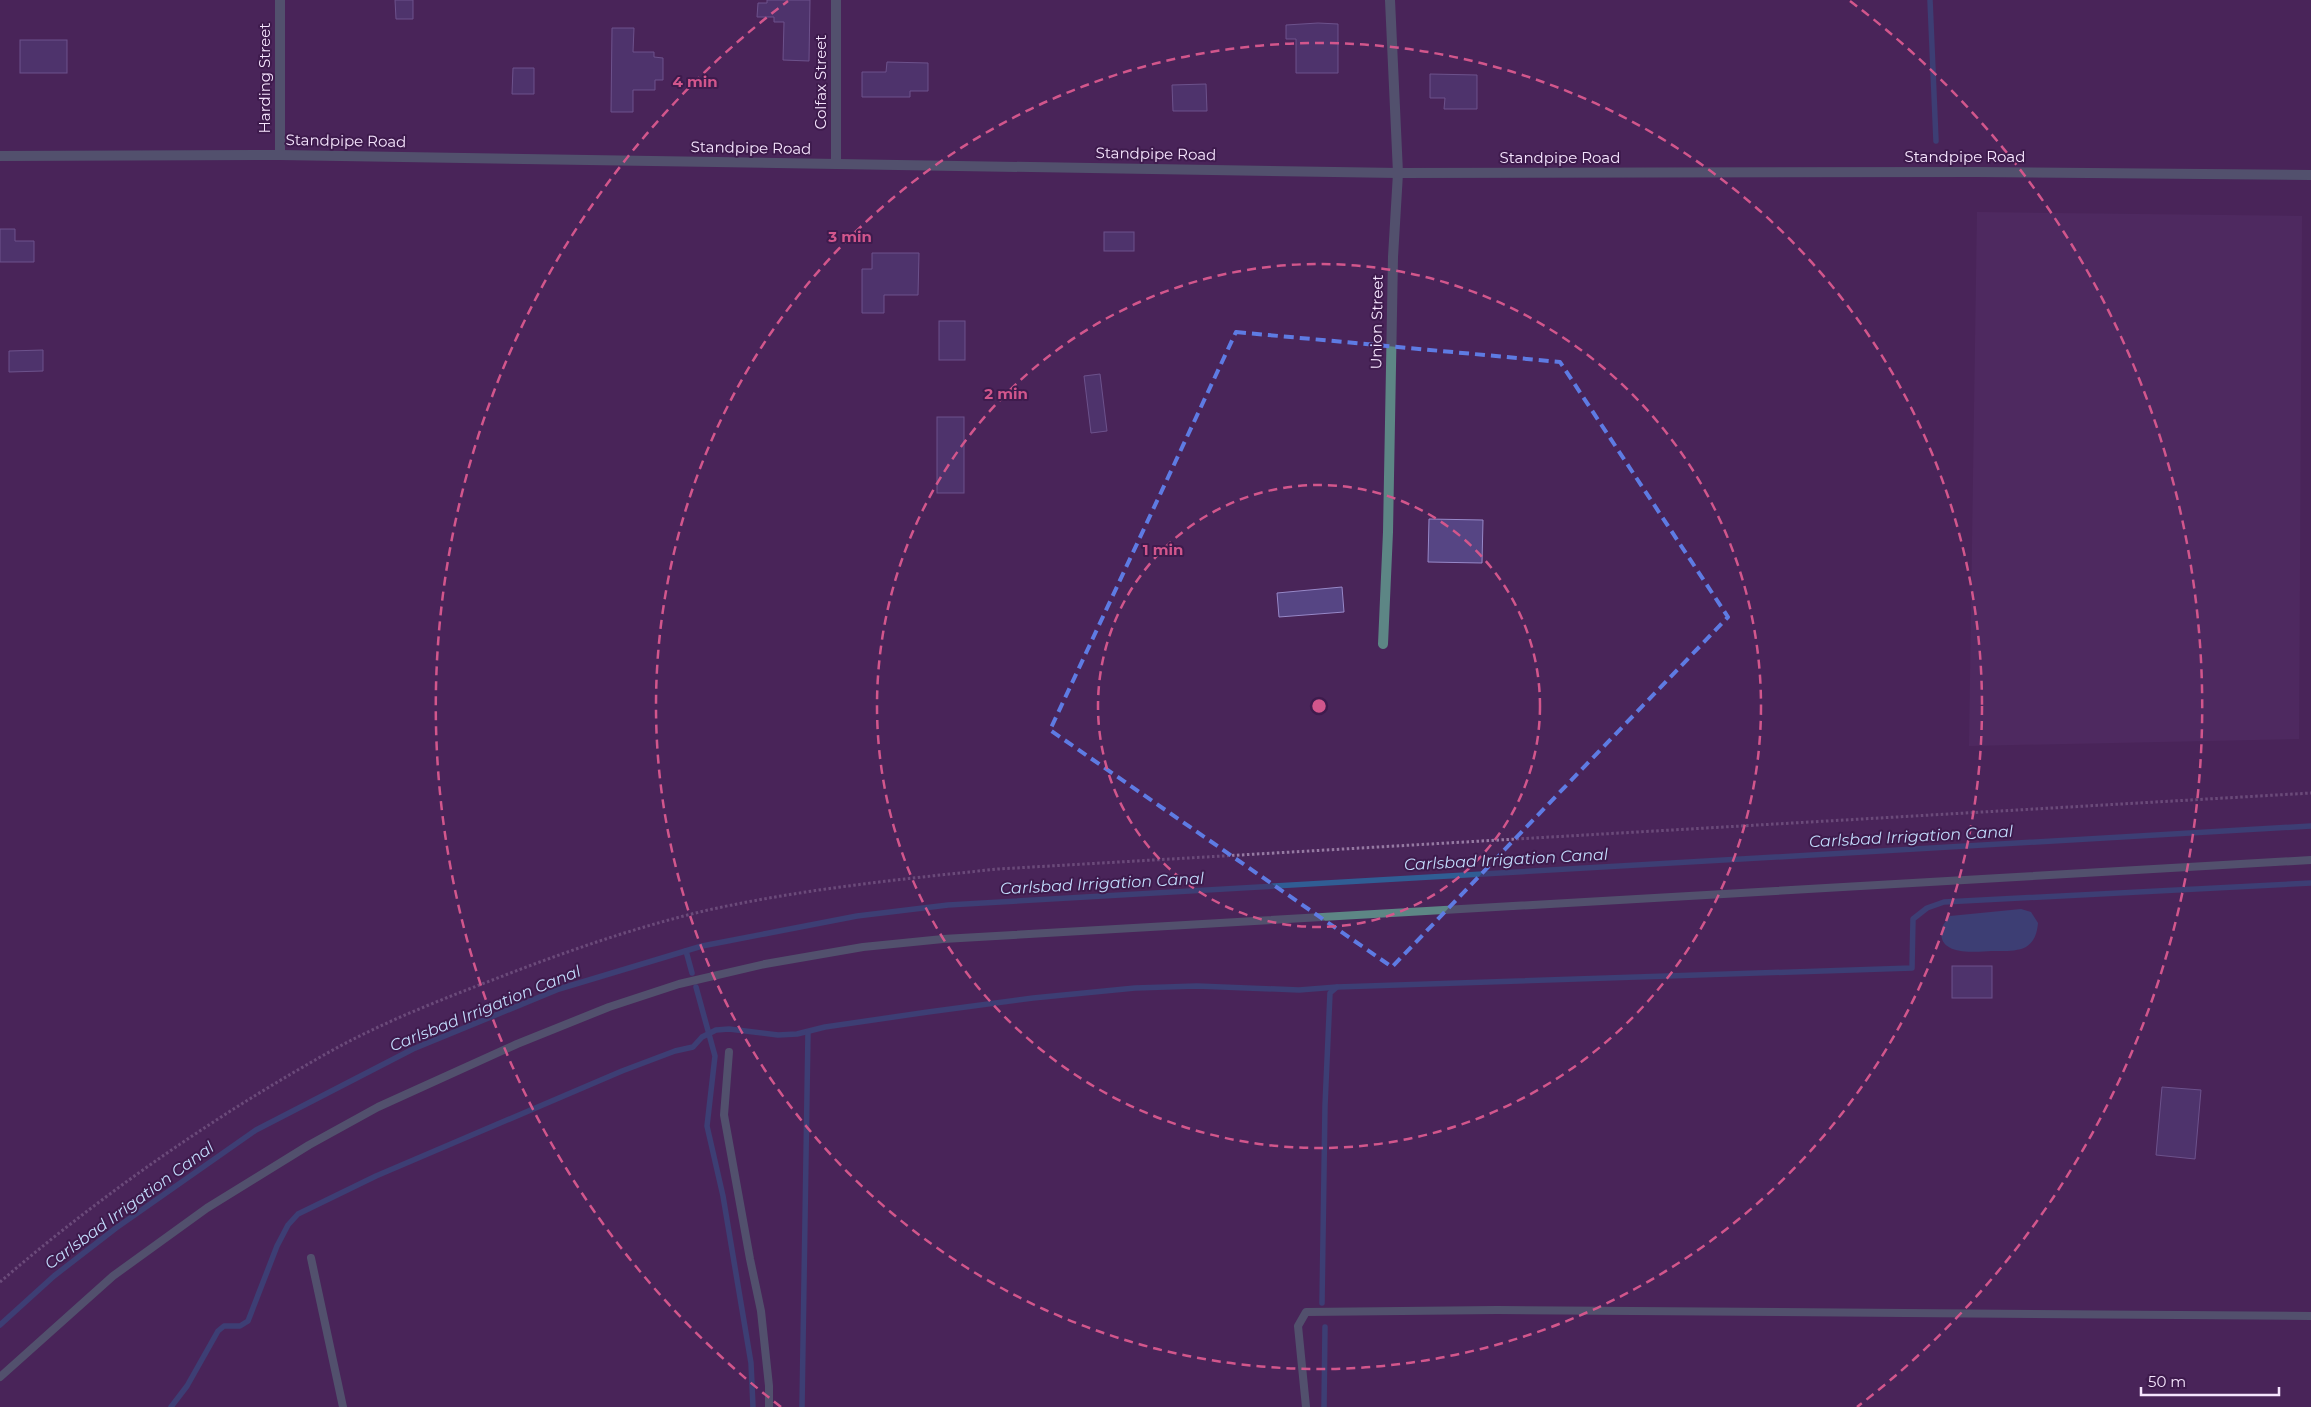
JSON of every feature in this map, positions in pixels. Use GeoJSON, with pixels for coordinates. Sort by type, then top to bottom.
{"type":"FeatureCollection","features":[{"type":"Feature","properties":{"kind":"street","name":"Harding Street"},"geometry":{"type":"LineString","coordinates":[[280,0],[280,155]]}},
{"type":"Feature","properties":{"kind":"street","name":"Colfax Street"},"geometry":{"type":"LineString","coordinates":[[836,0],[836,164]]}},
{"type":"Feature","properties":{"kind":"street","name":"Union Street"},"geometry":{"type":"LineString","coordinates":[[1383,644],[1398,173],[1390,0]]}},
{"type":"Feature","properties":{"kind":"street","name":"Standpipe Road"},"geometry":{"type":"LineString","coordinates":[[0,156],[280,155],[1398,173],[1976,172],[2311,176]]}},
{"type":"Feature","properties":{"kind":"lane"},"geometry":{"type":"LineString","coordinates":[[0,1377],[112,1276],[206,1208],[309,1145],[378,1107],[517,1044],[609,1007],[679,984],[765,964],[863,947],[952,938],[2311,860]]}},
{"type":"Feature","properties":{"kind":"lane"},"geometry":{"type":"LineString","coordinates":[[729,1052],[724,1115],[761,1311],[768,1370],[769,1407]]}},
{"type":"Feature","properties":{"kind":"lane"},"geometry":{"type":"LineString","coordinates":[[311,1258],[343,1407]]}},
{"type":"Feature","properties":{"kind":"lane"},"geometry":{"type":"LineString","coordinates":[[1306,1407],[1298,1326],[1306,1312],[1507,1310],[2311,1316]]}},
{"type":"Feature","properties":{"kind":"highlighted area"},"geometry":{"type":"Polygon","coordinates":[[[1236,332],[1560,362],[1728,617],[1392,967],[1050,730],[1236,332]]]}},
{"type":"Feature","properties":{"kind":"shaded area"},"geometry":{"type":"Polygon","coordinates":[[[1977,212],[2302,216],[2299,739],[1969,746],[1977,212]]]}},
{"type":"Feature","properties":{"kind":"water"},"geometry":{"type":"Polygon","coordinates":[[[2021,909],[2031,912],[2038,923],[2033,939],[2029,945],[2022,949],[1967,952],[1951,948],[1945,944],[1942,938],[1943,926],[1950,916],[2021,909]]]}},
{"type":"Feature","properties":{"kind":"building"},"geometry":{"type":"Polygon","coordinates":[[[395,0],[413,0],[413,19],[396,19],[395,0]]]}},
{"type":"Feature","properties":{"kind":"building"},"geometry":{"type":"Polygon","coordinates":[[[767,0],[810,0],[809,61],[783,60],[784,22],[774,22],[774,17],[757,17],[758,3],[767,3],[767,0]]]}},
{"type":"Feature","properties":{"kind":"building"},"geometry":{"type":"Polygon","coordinates":[[[1338,24],[1338,73],[1296,73],[1296,39],[1286,39],[1286,25],[1338,24]]]}},
{"type":"Feature","properties":{"kind":"building"},"geometry":{"type":"Polygon","coordinates":[[[612,28],[634,28],[633,52],[654,52],[654,57],[663,58],[663,80],[655,80],[655,90],[633,90],[633,112],[611,112],[612,28]]]}},
{"type":"Feature","properties":{"kind":"building"},"geometry":{"type":"Polygon","coordinates":[[[20,40],[67,40],[67,73],[20,73],[20,40]]]}},
{"type":"Feature","properties":{"kind":"building"},"geometry":{"type":"Polygon","coordinates":[[[887,62],[928,63],[928,91],[910,91],[910,97],[862,97],[862,72],[886,72],[887,62]]]}},
{"type":"Feature","properties":{"kind":"building"},"geometry":{"type":"Polygon","coordinates":[[[513,68],[534,68],[534,94],[512,94],[513,68]]]}},
{"type":"Feature","properties":{"kind":"building"},"geometry":{"type":"Polygon","coordinates":[[[1430,74],[1477,75],[1477,109],[1444,109],[1445,98],[1430,98],[1430,74]]]}},
{"type":"Feature","properties":{"kind":"building"},"geometry":{"type":"Polygon","coordinates":[[[1206,84],[1207,111],[1173,111],[1172,85],[1206,84]]]}},
{"type":"Feature","properties":{"kind":"building"},"geometry":{"type":"Polygon","coordinates":[[[0,229],[15,229],[15,241],[34,241],[34,262],[0,262],[0,229]]]}},
{"type":"Feature","properties":{"kind":"building"},"geometry":{"type":"Polygon","coordinates":[[[1104,232],[1134,232],[1134,251],[1104,251],[1104,232]]]}},
{"type":"Feature","properties":{"kind":"building"},"geometry":{"type":"Polygon","coordinates":[[[872,253],[919,253],[918,295],[884,295],[884,313],[862,313],[862,269],[872,269],[872,253]]]}},
{"type":"Feature","properties":{"kind":"building"},"geometry":{"type":"Polygon","coordinates":[[[939,321],[965,321],[965,360],[939,360],[939,321]]]}},
{"type":"Feature","properties":{"kind":"building"},"geometry":{"type":"Polygon","coordinates":[[[43,350],[43,371],[9,372],[9,351],[43,350]]]}},
{"type":"Feature","properties":{"kind":"building"},"geometry":{"type":"Polygon","coordinates":[[[1100,374],[1107,431],[1091,433],[1084,376],[1100,374]]]}},
{"type":"Feature","properties":{"kind":"building"},"geometry":{"type":"Polygon","coordinates":[[[937,417],[964,417],[964,493],[937,493],[937,417]]]}},
{"type":"Feature","properties":{"kind":"building"},"geometry":{"type":"Polygon","coordinates":[[[1429,519],[1483,520],[1482,563],[1428,562],[1429,519]]]}},
{"type":"Feature","properties":{"kind":"building"},"geometry":{"type":"Polygon","coordinates":[[[1342,587],[1344,612],[1279,617],[1277,593],[1342,587]]]}},
{"type":"Feature","properties":{"kind":"building"},"geometry":{"type":"Polygon","coordinates":[[[1952,966],[1992,966],[1992,998],[1952,998],[1952,966]]]}},
{"type":"Feature","properties":{"kind":"building"},"geometry":{"type":"Polygon","coordinates":[[[2162,1087],[2201,1090],[2195,1159],[2156,1155],[2162,1087]]]}},
{"type":"Feature","properties":{"kind":"waterway"},"geometry":{"type":"LineString","coordinates":[[1930,0],[1936,141]]}},
{"type":"Feature","properties":{"kind":"waterway","name":"Carlsbad Irrigation Canal"},"geometry":{"type":"LineString","coordinates":[[0,1325],[54,1276],[116,1228],[256,1130],[413,1049],[559,989],[702,946],[857,916],[948,905],[2311,826]]}},
{"type":"Feature","properties":{"kind":"waterway"},"geometry":{"type":"LineString","coordinates":[[1322,1303],[1325,1106],[1330,993],[1337,987],[1912,968],[1913,919],[1927,908],[1944,902],[2311,883]]}},
{"type":"Feature","properties":{"kind":"waterway"},"geometry":{"type":"LineString","coordinates":[[686,951],[692,973]]}},
{"type":"Feature","properties":{"kind":"waterway"},"geometry":{"type":"LineString","coordinates":[[171,1407],[187,1386],[218,1331],[224,1326],[240,1326],[248,1321],[277,1246],[288,1225],[298,1214],[376,1176],[622,1071],[675,1051],[693,1047],[702,1037],[716,1030],[729,1029],[778,1035],[797,1034],[825,1027],[928,1012],[1033,998],[1135,988],[1197,986],[1299,990],[1337,987]]}},
{"type":"Feature","properties":{"kind":"waterway"},"geometry":{"type":"LineString","coordinates":[[696,987],[715,1056],[707,1126],[723,1196],[751,1363],[753,1407]]}},
{"type":"Feature","properties":{"kind":"waterway"},"geometry":{"type":"LineString","coordinates":[[802,1407],[808,1032]]}},
{"type":"Feature","properties":{"kind":"waterway"},"geometry":{"type":"LineString","coordinates":[[1324,1407],[1325,1327]]}}]}
